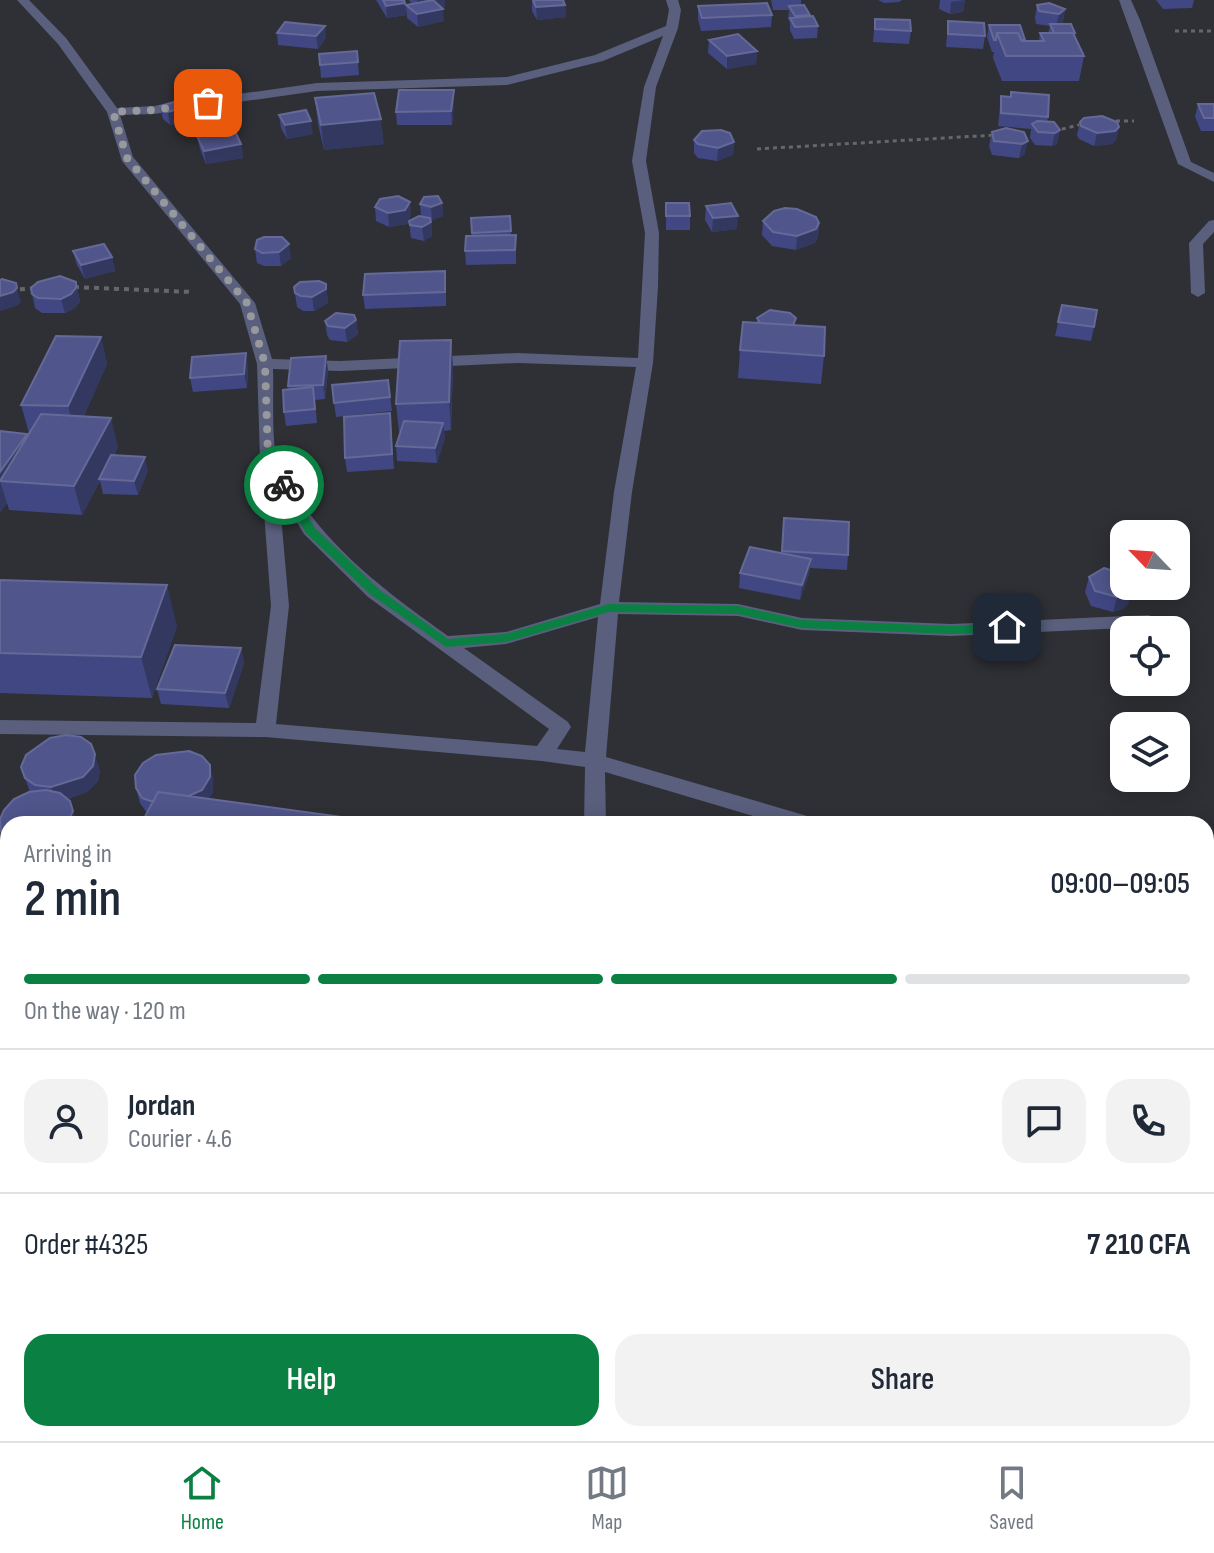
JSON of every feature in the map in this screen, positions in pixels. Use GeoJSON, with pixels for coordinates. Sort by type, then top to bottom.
{"type":"FeatureCollection","features":[{"type":"Feature","properties":{"kind":"street"},"geometry":{"type":"LineString","coordinates":[[23,0],[62,41],[113,112],[127,158],[247,303],[265,364],[268,458],[280,606],[265,730]]}},
{"type":"Feature","properties":{"kind":"street"},"geometry":{"type":"LineString","coordinates":[[595,816],[595,761],[609,608],[645,363],[651,287],[652,233],[639,161],[650,87],[672,28],[675,10],[672,0]]}},
{"type":"Feature","properties":{"kind":"street"},"geometry":{"type":"LineString","coordinates":[[1125,0],[1140,31],[1166,120],[1185,164],[1214,178]]}},
{"type":"Feature","properties":{"kind":"street"},"geometry":{"type":"LineString","coordinates":[[113,112],[154,110],[317,87],[507,81],[599,58],[672,28]]}},
{"type":"Feature","properties":{"kind":"street"},"geometry":{"type":"LineString","coordinates":[[1198,293],[1196,243],[1214,224]]}},
{"type":"Feature","properties":{"kind":"street"},"geometry":{"type":"LineString","coordinates":[[265,364],[340,366],[518,358],[645,363]]}},
{"type":"Feature","properties":{"kind":"street"},"geometry":{"type":"LineString","coordinates":[[268,458],[310,530],[375,593],[561,727],[542,754]]}},
{"type":"Feature","properties":{"kind":"street"},"geometry":{"type":"LineString","coordinates":[[446,643],[506,638],[609,608],[738,610],[802,624],[951,630],[1110,623]]}},
{"type":"Feature","properties":{"kind":"street"},"geometry":{"type":"LineString","coordinates":[[0,727],[265,730],[542,754],[595,761],[779,816]]}},
{"type":"Feature","properties":{"kind":"path"},"geometry":{"type":"LineString","coordinates":[[1107,121],[1166,120]]}},
{"type":"Feature","properties":{"kind":"path"},"geometry":{"type":"LineString","coordinates":[[1044,132],[1060,131],[1092,121]]}},
{"type":"Feature","properties":{"kind":"path"},"geometry":{"type":"LineString","coordinates":[[757,149],[996,135]]}},
{"type":"Feature","properties":{"kind":"path"},"geometry":{"type":"LineString","coordinates":[[0,291],[38,287]]}},
{"type":"Feature","properties":{"kind":"path"},"geometry":{"type":"LineString","coordinates":[[66,287],[221,293],[247,303]]}},
{"type":"Feature","properties":{"kind":"building"},"geometry":{"type":"Polygon","coordinates":[[[383,0],[404,0],[405,3],[386,6],[383,0]]]}},
{"type":"Feature","properties":{"kind":"building"},"geometry":{"type":"Polygon","coordinates":[[[433,0],[443,9],[417,14],[406,5],[433,0]]]}},
{"type":"Feature","properties":{"kind":"building"},"geometry":{"type":"Polygon","coordinates":[[[533,0],[563,0],[565,5],[536,7],[533,0]]]}},
{"type":"Feature","properties":{"kind":"building"},"geometry":{"type":"Polygon","coordinates":[[[767,3],[772,15],[702,18],[698,6],[767,3]]]}},
{"type":"Feature","properties":{"kind":"building"},"geometry":{"type":"Polygon","coordinates":[[[1049,3],[1065,9],[1059,14],[1039,11],[1037,5],[1049,3]]]}},
{"type":"Feature","properties":{"kind":"building"},"geometry":{"type":"Polygon","coordinates":[[[804,5],[810,15],[795,16],[789,6],[804,5]]]}},
{"type":"Feature","properties":{"kind":"building"},"geometry":{"type":"Polygon","coordinates":[[[813,16],[818,26],[795,27],[790,18],[813,16]]]}},
{"type":"Feature","properties":{"kind":"building"},"geometry":{"type":"Polygon","coordinates":[[[875,19],[910,20],[911,31],[875,29],[875,19]]]}},
{"type":"Feature","properties":{"kind":"building"},"geometry":{"type":"Polygon","coordinates":[[[948,21],[984,23],[985,36],[948,34],[948,21]]]}},
{"type":"Feature","properties":{"kind":"building"},"geometry":{"type":"Polygon","coordinates":[[[285,22],[325,26],[316,36],[277,33],[285,22]]]}},
{"type":"Feature","properties":{"kind":"building"},"geometry":{"type":"Polygon","coordinates":[[[1050,24],[1071,24],[1075,33],[1054,33],[1050,24]]]}},
{"type":"Feature","properties":{"kind":"building"},"geometry":{"type":"Polygon","coordinates":[[[989,25],[1020,25],[1025,40],[1021,40],[1018,33],[997,33],[994,40],[989,25]]]}},
{"type":"Feature","properties":{"kind":"building"},"geometry":{"type":"Polygon","coordinates":[[[997,33],[1018,33],[1022,41],[1044,41],[1040,33],[1073,33],[1084,56],[1006,56],[997,33]]]}},
{"type":"Feature","properties":{"kind":"building"},"geometry":{"type":"Polygon","coordinates":[[[738,34],[757,51],[727,56],[709,40],[738,34]]]}},
{"type":"Feature","properties":{"kind":"building"},"geometry":{"type":"Polygon","coordinates":[[[357,51],[358,62],[320,65],[319,54],[357,51]]]}},
{"type":"Feature","properties":{"kind":"building"},"geometry":{"type":"Polygon","coordinates":[[[399,90],[454,90],[451,111],[396,112],[399,90]]]}},
{"type":"Feature","properties":{"kind":"building"},"geometry":{"type":"Polygon","coordinates":[[[1011,92],[1049,95],[1048,117],[1001,113],[1001,96],[1011,97],[1011,92]]]}},
{"type":"Feature","properties":{"kind":"building"},"geometry":{"type":"Polygon","coordinates":[[[374,93],[381,119],[321,125],[315,98],[374,93]]]}},
{"type":"Feature","properties":{"kind":"building"},"geometry":{"type":"Polygon","coordinates":[[[181,100],[188,106],[168,112],[160,106],[181,100]]]}},
{"type":"Feature","properties":{"kind":"building"},"geometry":{"type":"Polygon","coordinates":[[[1198,104],[1214,104],[1214,118],[1204,118],[1198,104]]]}},
{"type":"Feature","properties":{"kind":"building"},"geometry":{"type":"Polygon","coordinates":[[[306,110],[311,121],[285,125],[279,115],[306,110]]]}},
{"type":"Feature","properties":{"kind":"building"},"geometry":{"type":"Polygon","coordinates":[[[1102,116],[1117,122],[1119,127],[1115,131],[1097,133],[1081,126],[1084,118],[1102,116]]]}},
{"type":"Feature","properties":{"kind":"building"},"geometry":{"type":"Polygon","coordinates":[[[1037,121],[1054,122],[1060,130],[1055,133],[1038,132],[1032,124],[1037,121]]]}},
{"type":"Feature","properties":{"kind":"building"},"geometry":{"type":"Polygon","coordinates":[[[1006,128],[1024,132],[1028,141],[1022,144],[994,141],[992,132],[1006,128]]]}},
{"type":"Feature","properties":{"kind":"building"},"geometry":{"type":"Polygon","coordinates":[[[234,129],[241,144],[204,151],[197,136],[234,129]]]}},
{"type":"Feature","properties":{"kind":"building"},"geometry":{"type":"Polygon","coordinates":[[[702,131],[730,133],[734,142],[718,148],[698,144],[694,140],[702,131]]]}},
{"type":"Feature","properties":{"kind":"building"},"geometry":{"type":"Polygon","coordinates":[[[398,196],[410,202],[405,210],[388,213],[375,207],[380,199],[398,196]]]}},
{"type":"Feature","properties":{"kind":"building"},"geometry":{"type":"Polygon","coordinates":[[[438,196],[442,203],[431,207],[420,204],[424,197],[438,196]]]}},
{"type":"Feature","properties":{"kind":"building"},"geometry":{"type":"Polygon","coordinates":[[[666,203],[689,203],[690,216],[666,216],[666,203]]]}},
{"type":"Feature","properties":{"kind":"building"},"geometry":{"type":"Polygon","coordinates":[[[731,203],[738,216],[713,218],[706,206],[731,203]]]}},
{"type":"Feature","properties":{"kind":"building"},"geometry":{"type":"Polygon","coordinates":[[[785,208],[816,217],[819,223],[816,229],[797,236],[773,232],[763,221],[774,211],[785,208]]]}},
{"type":"Feature","properties":{"kind":"building"},"geometry":{"type":"Polygon","coordinates":[[[419,216],[430,218],[431,222],[422,227],[410,225],[409,221],[419,216]]]}},
{"type":"Feature","properties":{"kind":"building"},"geometry":{"type":"Polygon","coordinates":[[[510,216],[511,231],[472,233],[471,218],[510,216]]]}},
{"type":"Feature","properties":{"kind":"building"},"geometry":{"type":"Polygon","coordinates":[[[516,235],[515,250],[465,251],[466,236],[516,235]]]}},
{"type":"Feature","properties":{"kind":"building"},"geometry":{"type":"Polygon","coordinates":[[[282,237],[289,244],[279,252],[262,253],[255,249],[257,240],[282,237]]]}},
{"type":"Feature","properties":{"kind":"building"},"geometry":{"type":"Polygon","coordinates":[[[104,244],[112,257],[81,265],[73,251],[104,244]]]}},
{"type":"Feature","properties":{"kind":"building"},"geometry":{"type":"Polygon","coordinates":[[[445,271],[445,292],[363,295],[365,274],[445,271]]]}},
{"type":"Feature","properties":{"kind":"building"},"geometry":{"type":"Polygon","coordinates":[[[60,276],[76,282],[71,294],[61,299],[38,298],[32,294],[31,288],[38,282],[60,276]]]}},
{"type":"Feature","properties":{"kind":"building"},"geometry":{"type":"Polygon","coordinates":[[[2,279],[16,283],[17,288],[0,296],[2,279]]]}},
{"type":"Feature","properties":{"kind":"building"},"geometry":{"type":"Polygon","coordinates":[[[319,281],[326,284],[326,289],[312,297],[295,293],[294,287],[300,282],[319,281]]]}},
{"type":"Feature","properties":{"kind":"building"},"geometry":{"type":"Polygon","coordinates":[[[1062,305],[1097,310],[1094,327],[1058,322],[1062,305]]]}},
{"type":"Feature","properties":{"kind":"building"},"geometry":{"type":"Polygon","coordinates":[[[770,310],[790,313],[796,318],[793,325],[760,323],[757,318],[770,310]]]}},
{"type":"Feature","properties":{"kind":"building"},"geometry":{"type":"Polygon","coordinates":[[[336,313],[354,315],[356,320],[345,328],[328,326],[325,321],[336,313]]]}},
{"type":"Feature","properties":{"kind":"building"},"geometry":{"type":"Polygon","coordinates":[[[743,322],[825,327],[824,356],[740,350],[743,322]]]}},
{"type":"Feature","properties":{"kind":"building"},"geometry":{"type":"Polygon","coordinates":[[[56,336],[101,337],[68,406],[21,405],[56,336]]]}},
{"type":"Feature","properties":{"kind":"building"},"geometry":{"type":"Polygon","coordinates":[[[451,340],[449,402],[396,404],[400,341],[451,340]]]}},
{"type":"Feature","properties":{"kind":"building"},"geometry":{"type":"Polygon","coordinates":[[[246,353],[244,374],[190,378],[192,357],[246,353]]]}},
{"type":"Feature","properties":{"kind":"building"},"geometry":{"type":"Polygon","coordinates":[[[326,356],[323,385],[288,386],[291,358],[326,356]]]}},
{"type":"Feature","properties":{"kind":"building"},"geometry":{"type":"Polygon","coordinates":[[[388,380],[390,397],[334,403],[332,385],[388,380]]]}},
{"type":"Feature","properties":{"kind":"building"},"geometry":{"type":"Polygon","coordinates":[[[313,387],[315,409],[284,412],[283,390],[313,387]]]}},
{"type":"Feature","properties":{"kind":"building"},"geometry":{"type":"Polygon","coordinates":[[[390,413],[392,454],[345,458],[344,417],[390,413]]]}},
{"type":"Feature","properties":{"kind":"building"},"geometry":{"type":"Polygon","coordinates":[[[41,414],[111,418],[74,486],[0,481],[41,414]]]}},
{"type":"Feature","properties":{"kind":"building"},"geometry":{"type":"Polygon","coordinates":[[[404,421],[443,423],[435,448],[396,446],[404,421]]]}},
{"type":"Feature","properties":{"kind":"building"},"geometry":{"type":"Polygon","coordinates":[[[0,431],[27,434],[0,472],[0,431]]]}},
{"type":"Feature","properties":{"kind":"building"},"geometry":{"type":"Polygon","coordinates":[[[111,455],[145,457],[134,481],[99,479],[111,455]]]}},
{"type":"Feature","properties":{"kind":"building"},"geometry":{"type":"Polygon","coordinates":[[[784,518],[849,522],[848,555],[782,551],[784,518]]]}},
{"type":"Feature","properties":{"kind":"building"},"geometry":{"type":"Polygon","coordinates":[[[750,547],[811,559],[802,585],[740,573],[750,547]]]}},
{"type":"Feature","properties":{"kind":"building"},"geometry":{"type":"Polygon","coordinates":[[[1104,568],[1110,570],[1110,595],[1095,591],[1089,577],[1104,568]]]}},
{"type":"Feature","properties":{"kind":"building"},"geometry":{"type":"Polygon","coordinates":[[[0,580],[167,585],[141,657],[0,653],[0,580]]]}},
{"type":"Feature","properties":{"kind":"building"},"geometry":{"type":"Polygon","coordinates":[[[175,645],[241,648],[225,693],[157,689],[175,645]]]}},
{"type":"Feature","properties":{"kind":"building"},"geometry":{"type":"Polygon","coordinates":[[[66,735],[81,737],[91,744],[95,754],[93,766],[83,777],[51,787],[35,785],[25,778],[21,767],[26,755],[50,738],[66,735]]]}},
{"type":"Feature","properties":{"kind":"building"},"geometry":{"type":"Polygon","coordinates":[[[189,751],[202,756],[210,765],[210,777],[202,790],[189,796],[158,792],[153,802],[142,798],[136,788],[135,775],[143,763],[156,755],[189,751]]]}},
{"type":"Feature","properties":{"kind":"building"},"geometry":{"type":"Polygon","coordinates":[[[46,790],[60,793],[70,801],[73,811],[71,816],[1,816],[14,799],[29,792],[46,790]]]}},
{"type":"Feature","properties":{"kind":"building"},"geometry":{"type":"Polygon","coordinates":[[[158,792],[335,816],[145,816],[158,792]]]}},
{"type":"Feature","properties":{"kind":"way so far"},"geometry":{"type":"LineString","coordinates":[[208,103],[113,112],[127,158],[247,303],[265,364],[268,458],[284,485]]}},
{"type":"Feature","properties":{"kind":"route"},"geometry":{"type":"LineString","coordinates":[[284,485],[310,530],[375,593],[446,643],[506,638],[609,608],[738,610],[802,624],[951,630],[1007,627]]}}]}
